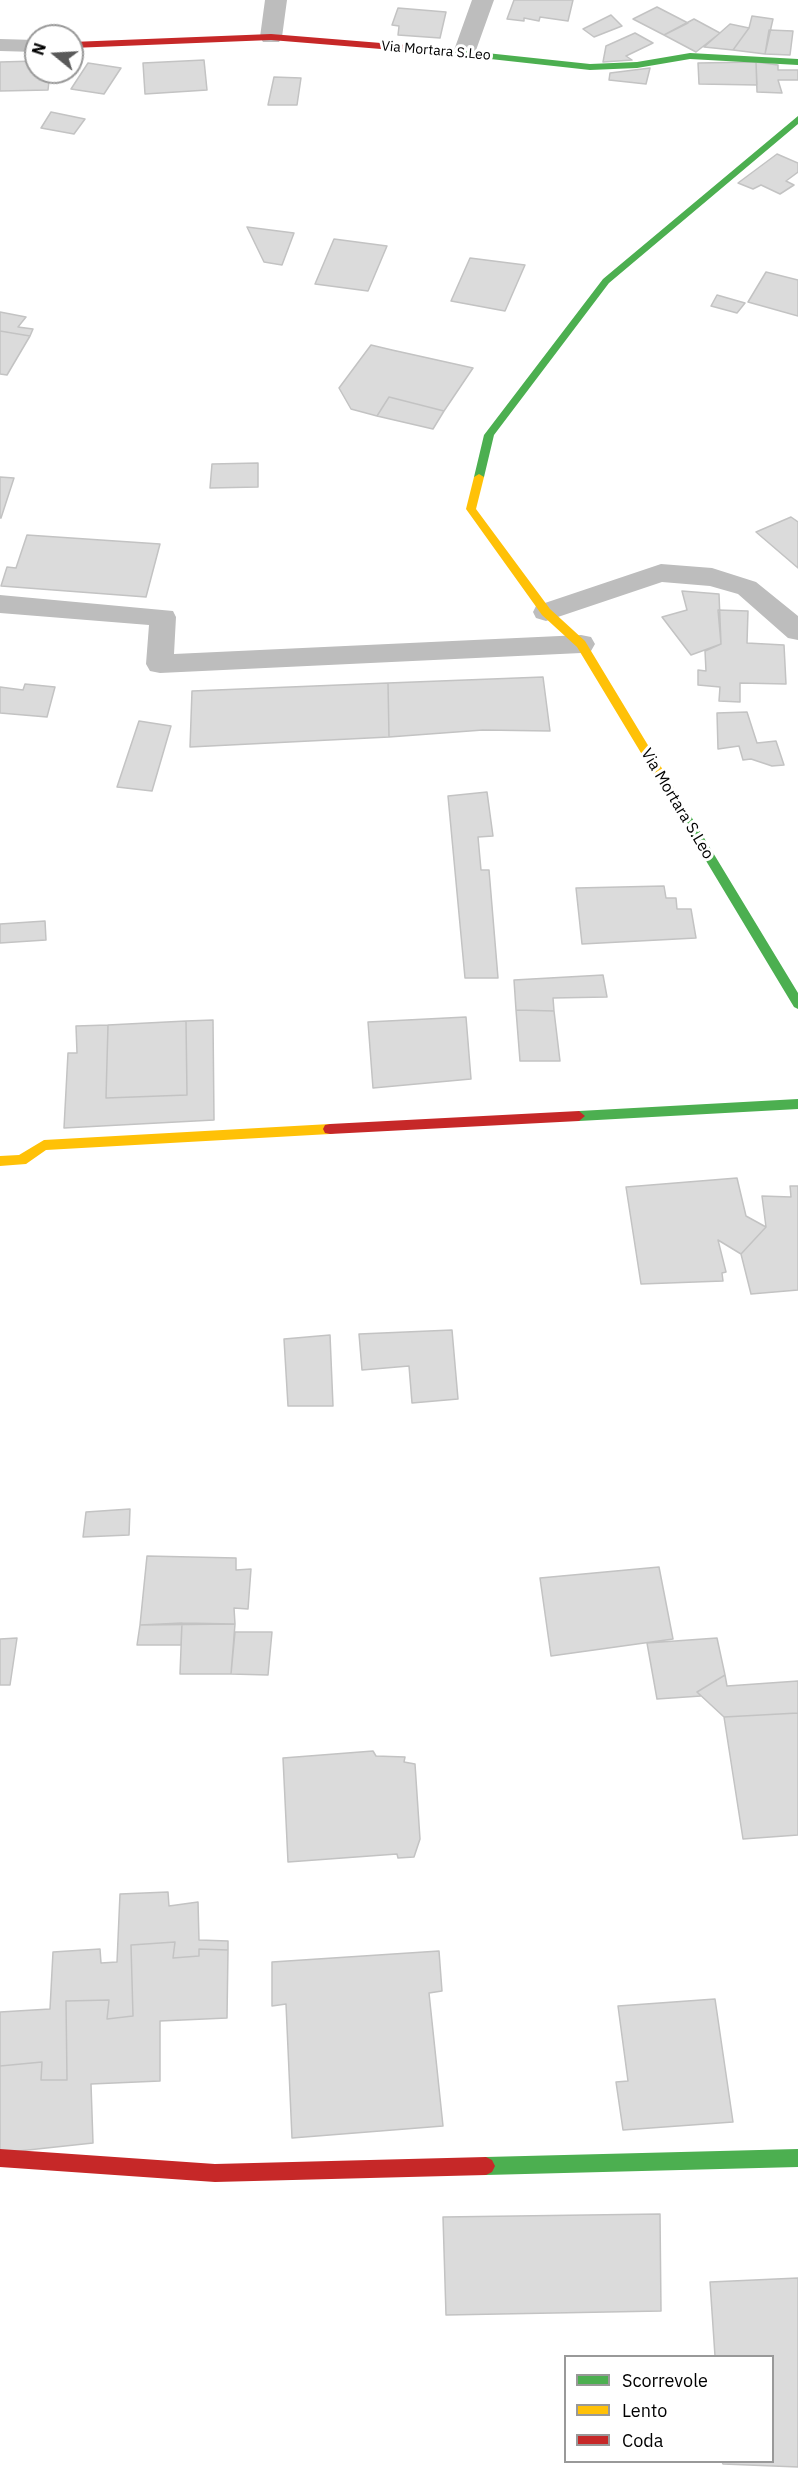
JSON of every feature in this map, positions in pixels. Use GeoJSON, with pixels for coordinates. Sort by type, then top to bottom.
{"type":"FeatureCollection","features":[{"type":"Feature","properties":{"kind":"street"},"geometry":{"type":"LineString","coordinates":[[271,37],[276,0]]}},
{"type":"Feature","properties":{"kind":"street"},"geometry":{"type":"LineString","coordinates":[[464,52],[483,0]]}},
{"type":"Feature","properties":{"kind":"street","name":"Via Mortara S.Leo"},"geometry":{"type":"LineString","coordinates":[[84,45],[271,37],[464,52],[590,67],[637,65],[690,56],[761,58],[798,63]]}},
{"type":"Feature","properties":{"kind":"street"},"geometry":{"type":"LineString","coordinates":[[0,45],[24,46]]}},
{"type":"Feature","properties":{"kind":"street","name":"Via Mortara S.Leo"},"geometry":{"type":"LineString","coordinates":[[798,119],[606,280],[489,435],[471,509],[546,612],[581,644],[798,1004]]}},
{"type":"Feature","properties":{"kind":"street"},"geometry":{"type":"LineString","coordinates":[[546,612],[661,573],[712,577],[747,588],[798,631]]}},
{"type":"Feature","properties":{"kind":"street"},"geometry":{"type":"LineString","coordinates":[[0,604],[163,617],[159,664],[581,644]]}},
{"type":"Feature","properties":{"kind":"street"},"geometry":{"type":"LineString","coordinates":[[0,1161],[21,1160],[44,1145],[798,1104]]}},
{"type":"Feature","properties":{"kind":"street"},"geometry":{"type":"LineString","coordinates":[[0,2158],[215,2173],[798,2158]]}},
{"type":"Feature","properties":{"kind":"building"},"geometry":{"type":"Polygon","coordinates":[[[514,0],[573,0],[568,21],[540,17],[539,21],[524,18],[524,21],[507,19],[514,0]]]}},
{"type":"Feature","properties":{"kind":"building"},"geometry":{"type":"Polygon","coordinates":[[[657,7],[688,23],[664,35],[633,19],[657,7]]]}},
{"type":"Feature","properties":{"kind":"building"},"geometry":{"type":"Polygon","coordinates":[[[398,8],[446,12],[440,38],[398,35],[399,26],[392,25],[398,8]]]}},
{"type":"Feature","properties":{"kind":"building"},"geometry":{"type":"Polygon","coordinates":[[[611,15],[622,26],[594,37],[583,29],[611,15]]]}},
{"type":"Feature","properties":{"kind":"building"},"geometry":{"type":"Polygon","coordinates":[[[752,16],[773,19],[765,54],[733,50],[749,28],[752,16]]]}},
{"type":"Feature","properties":{"kind":"building"},"geometry":{"type":"Polygon","coordinates":[[[694,19],[720,33],[696,52],[664,35],[694,19]]]}},
{"type":"Feature","properties":{"kind":"building"},"geometry":{"type":"Polygon","coordinates":[[[730,24],[749,28],[733,50],[704,47],[730,24]]]}},
{"type":"Feature","properties":{"kind":"building"},"geometry":{"type":"Polygon","coordinates":[[[769,30],[793,31],[790,55],[765,54],[769,30]]]}},
{"type":"Feature","properties":{"kind":"building"},"geometry":{"type":"Polygon","coordinates":[[[635,33],[653,43],[626,56],[632,60],[603,62],[606,46],[635,33]]]}},
{"type":"Feature","properties":{"kind":"building"},"geometry":{"type":"Polygon","coordinates":[[[204,60],[207,90],[145,94],[143,63],[204,60]]]}},
{"type":"Feature","properties":{"kind":"building"},"geometry":{"type":"Polygon","coordinates":[[[24,61],[24,84],[49,84],[48,90],[0,91],[0,62],[24,61]]]}},
{"type":"Feature","properties":{"kind":"building"},"geometry":{"type":"Polygon","coordinates":[[[756,62],[778,65],[778,70],[798,70],[798,80],[778,80],[782,93],[757,92],[756,62]]]}},
{"type":"Feature","properties":{"kind":"building"},"geometry":{"type":"Polygon","coordinates":[[[756,62],[757,85],[699,84],[698,63],[756,62]]]}},
{"type":"Feature","properties":{"kind":"building"},"geometry":{"type":"Polygon","coordinates":[[[88,63],[121,68],[104,94],[71,89],[74,84],[84,84],[84,69],[88,63]]]}},
{"type":"Feature","properties":{"kind":"building"},"geometry":{"type":"Polygon","coordinates":[[[650,68],[646,84],[609,80],[610,73],[650,68]]]}},
{"type":"Feature","properties":{"kind":"building"},"geometry":{"type":"Polygon","coordinates":[[[274,77],[301,78],[297,105],[268,105],[274,77]]]}},
{"type":"Feature","properties":{"kind":"building"},"geometry":{"type":"Polygon","coordinates":[[[51,112],[85,119],[74,134],[41,128],[51,112]]]}},
{"type":"Feature","properties":{"kind":"building"},"geometry":{"type":"Polygon","coordinates":[[[777,154],[798,163],[798,172],[786,181],[794,185],[780,194],[761,185],[753,189],[738,183],[777,154]]]}},
{"type":"Feature","properties":{"kind":"building"},"geometry":{"type":"Polygon","coordinates":[[[247,227],[294,233],[282,265],[264,262],[247,227]]]}},
{"type":"Feature","properties":{"kind":"building"},"geometry":{"type":"Polygon","coordinates":[[[334,239],[387,246],[368,291],[315,284],[334,239]]]}},
{"type":"Feature","properties":{"kind":"building"},"geometry":{"type":"Polygon","coordinates":[[[470,258],[525,265],[505,311],[451,301],[470,258]]]}},
{"type":"Feature","properties":{"kind":"building"},"geometry":{"type":"Polygon","coordinates":[[[766,272],[798,280],[798,316],[748,302],[766,272]]]}},
{"type":"Feature","properties":{"kind":"building"},"geometry":{"type":"Polygon","coordinates":[[[717,295],[745,303],[737,313],[711,306],[717,295]]]}},
{"type":"Feature","properties":{"kind":"building"},"geometry":{"type":"Polygon","coordinates":[[[0,312],[26,317],[18,327],[33,329],[30,336],[0,331],[0,312]]]}},
{"type":"Feature","properties":{"kind":"building"},"geometry":{"type":"Polygon","coordinates":[[[0,331],[30,336],[7,375],[0,374],[0,331]]]}},
{"type":"Feature","properties":{"kind":"building"},"geometry":{"type":"Polygon","coordinates":[[[371,345],[473,368],[444,411],[389,397],[377,416],[351,409],[339,388],[371,345]]]}},
{"type":"Feature","properties":{"kind":"building"},"geometry":{"type":"Polygon","coordinates":[[[389,397],[444,411],[433,429],[377,416],[389,397]]]}},
{"type":"Feature","properties":{"kind":"building"},"geometry":{"type":"Polygon","coordinates":[[[258,463],[258,487],[210,488],[212,464],[258,463]]]}},
{"type":"Feature","properties":{"kind":"building"},"geometry":{"type":"Polygon","coordinates":[[[0,477],[14,478],[1,518],[0,518],[0,477]]]}},
{"type":"Feature","properties":{"kind":"building"},"geometry":{"type":"Polygon","coordinates":[[[791,517],[798,522],[798,568],[756,532],[791,517]]]}},
{"type":"Feature","properties":{"kind":"building"},"geometry":{"type":"Polygon","coordinates":[[[27,535],[160,544],[146,597],[1,586],[7,567],[16,568],[27,535]]]}},
{"type":"Feature","properties":{"kind":"building"},"geometry":{"type":"Polygon","coordinates":[[[682,591],[719,594],[721,644],[691,655],[662,617],[687,610],[682,591]]]}},
{"type":"Feature","properties":{"kind":"building"},"geometry":{"type":"Polygon","coordinates":[[[718,610],[748,611],[747,643],[784,645],[786,684],[740,683],[740,702],[719,701],[720,687],[698,685],[698,670],[706,671],[705,651],[721,644],[718,610]]]}},
{"type":"Feature","properties":{"kind":"building"},"geometry":{"type":"Polygon","coordinates":[[[543,677],[550,731],[483,730],[389,737],[388,683],[543,677]]]}},
{"type":"Feature","properties":{"kind":"building"},"geometry":{"type":"Polygon","coordinates":[[[388,683],[389,737],[190,747],[192,691],[388,683]]]}},
{"type":"Feature","properties":{"kind":"building"},"geometry":{"type":"Polygon","coordinates":[[[25,684],[55,687],[47,717],[0,713],[0,687],[23,690],[25,684]]]}},
{"type":"Feature","properties":{"kind":"building"},"geometry":{"type":"Polygon","coordinates":[[[747,712],[757,743],[776,741],[784,765],[772,766],[751,759],[743,760],[739,746],[718,749],[717,713],[747,712]]]}},
{"type":"Feature","properties":{"kind":"building"},"geometry":{"type":"Polygon","coordinates":[[[139,721],[171,726],[152,791],[117,787],[139,721]]]}},
{"type":"Feature","properties":{"kind":"building"},"geometry":{"type":"Polygon","coordinates":[[[487,792],[493,836],[478,837],[481,870],[489,870],[498,978],[465,978],[448,796],[487,792]]]}},
{"type":"Feature","properties":{"kind":"building"},"geometry":{"type":"Polygon","coordinates":[[[664,886],[666,898],[676,898],[677,909],[691,909],[696,938],[582,944],[576,888],[664,886]]]}},
{"type":"Feature","properties":{"kind":"building"},"geometry":{"type":"Polygon","coordinates":[[[45,921],[46,940],[0,943],[0,924],[45,921]]]}},
{"type":"Feature","properties":{"kind":"building"},"geometry":{"type":"Polygon","coordinates":[[[603,975],[607,997],[553,998],[554,1011],[516,1010],[514,980],[603,975]]]}},
{"type":"Feature","properties":{"kind":"building"},"geometry":{"type":"Polygon","coordinates":[[[516,1010],[554,1011],[560,1061],[520,1061],[516,1010]]]}},
{"type":"Feature","properties":{"kind":"building"},"geometry":{"type":"Polygon","coordinates":[[[466,1017],[471,1079],[373,1088],[368,1022],[466,1017]]]}},
{"type":"Feature","properties":{"kind":"building"},"geometry":{"type":"Polygon","coordinates":[[[213,1020],[214,1120],[64,1128],[68,1053],[77,1053],[76,1026],[108,1025],[106,1098],[187,1095],[186,1021],[213,1020]]]}},
{"type":"Feature","properties":{"kind":"building"},"geometry":{"type":"Polygon","coordinates":[[[186,1021],[187,1095],[106,1098],[108,1025],[186,1021]]]}},
{"type":"Feature","properties":{"kind":"building"},"geometry":{"type":"Polygon","coordinates":[[[737,1178],[746,1216],[766,1227],[741,1254],[718,1240],[726,1272],[722,1273],[723,1281],[641,1284],[626,1187],[737,1178]]]}},
{"type":"Feature","properties":{"kind":"building"},"geometry":{"type":"Polygon","coordinates":[[[790,1186],[798,1186],[798,1290],[751,1294],[741,1254],[766,1227],[762,1196],[791,1197],[790,1186]]]}},
{"type":"Feature","properties":{"kind":"building"},"geometry":{"type":"Polygon","coordinates":[[[452,1330],[458,1399],[412,1403],[409,1366],[362,1370],[359,1334],[452,1330]]]}},
{"type":"Feature","properties":{"kind":"building"},"geometry":{"type":"Polygon","coordinates":[[[330,1335],[333,1406],[288,1406],[284,1339],[330,1335]]]}},
{"type":"Feature","properties":{"kind":"building"},"geometry":{"type":"Polygon","coordinates":[[[130,1509],[129,1535],[83,1537],[86,1512],[130,1509]]]}},
{"type":"Feature","properties":{"kind":"building"},"geometry":{"type":"Polygon","coordinates":[[[147,1556],[236,1558],[236,1570],[251,1569],[248,1609],[234,1608],[235,1624],[140,1625],[147,1556]]]}},
{"type":"Feature","properties":{"kind":"building"},"geometry":{"type":"Polygon","coordinates":[[[659,1567],[673,1639],[551,1656],[540,1578],[659,1567]]]}},
{"type":"Feature","properties":{"kind":"building"},"geometry":{"type":"Polygon","coordinates":[[[182,1623],[181,1645],[137,1645],[140,1625],[182,1623]]]}},
{"type":"Feature","properties":{"kind":"building"},"geometry":{"type":"Polygon","coordinates":[[[182,1623],[235,1624],[231,1674],[180,1674],[182,1623]]]}},
{"type":"Feature","properties":{"kind":"building"},"geometry":{"type":"Polygon","coordinates":[[[235,1632],[272,1632],[268,1675],[231,1674],[235,1632]]]}},
{"type":"Feature","properties":{"kind":"building"},"geometry":{"type":"Polygon","coordinates":[[[17,1638],[10,1685],[0,1685],[0,1639],[17,1638]]]}},
{"type":"Feature","properties":{"kind":"building"},"geometry":{"type":"Polygon","coordinates":[[[717,1638],[725,1675],[697,1692],[701,1696],[657,1699],[647,1643],[717,1638]]]}},
{"type":"Feature","properties":{"kind":"building"},"geometry":{"type":"Polygon","coordinates":[[[725,1675],[727,1686],[798,1681],[798,1713],[724,1717],[697,1692],[725,1675]]]}},
{"type":"Feature","properties":{"kind":"building"},"geometry":{"type":"Polygon","coordinates":[[[798,1713],[798,1835],[743,1839],[724,1717],[798,1713]]]}},
{"type":"Feature","properties":{"kind":"building"},"geometry":{"type":"Polygon","coordinates":[[[373,1751],[376,1756],[405,1757],[404,1762],[415,1764],[420,1839],[414,1857],[398,1858],[397,1854],[288,1862],[283,1758],[373,1751]]]}},
{"type":"Feature","properties":{"kind":"building"},"geometry":{"type":"Polygon","coordinates":[[[168,1892],[169,1906],[198,1902],[199,1940],[228,1941],[228,1950],[199,1949],[199,1956],[173,1958],[175,1942],[131,1945],[133,2016],[107,2019],[109,2000],[66,2001],[67,2080],[41,2080],[42,2062],[0,2066],[0,2012],[50,2009],[53,1952],[100,1949],[101,1963],[117,1962],[120,1894],[168,1892]]]}},
{"type":"Feature","properties":{"kind":"building"},"geometry":{"type":"Polygon","coordinates":[[[175,1942],[173,1958],[199,1956],[199,1949],[228,1950],[227,2018],[160,2021],[160,2081],[91,2084],[93,2143],[0,2153],[0,2066],[42,2062],[41,2080],[67,2080],[66,2001],[109,2000],[107,2019],[133,2016],[131,1945],[175,1942]]]}},
{"type":"Feature","properties":{"kind":"building"},"geometry":{"type":"Polygon","coordinates":[[[439,1951],[442,1991],[429,1993],[443,2126],[292,2138],[286,2004],[272,2006],[272,1962],[439,1951]]]}},
{"type":"Feature","properties":{"kind":"building"},"geometry":{"type":"Polygon","coordinates":[[[715,1999],[733,2122],[623,2130],[616,2082],[628,2081],[618,2006],[715,1999]]]}},
{"type":"Feature","properties":{"kind":"building"},"geometry":{"type":"Polygon","coordinates":[[[660,2214],[661,2311],[446,2315],[443,2217],[660,2214]]]}},
{"type":"Feature","properties":{"kind":"building"},"geometry":{"type":"Polygon","coordinates":[[[798,2278],[798,2467],[722,2463],[774,2463],[774,2355],[715,2355],[710,2282],[798,2278]]]}},
{"type":"Feature","properties":{"kind":"traffic: fast"},"geometry":{"type":"LineString","coordinates":[[430,50],[590,67],[637,65],[690,56],[798,62]]}},
{"type":"Feature","properties":{"kind":"traffic: fast"},"geometry":{"type":"LineString","coordinates":[[479,477],[489,435],[606,281],[798,119]]}},
{"type":"Feature","properties":{"kind":"traffic: fast"},"geometry":{"type":"LineString","coordinates":[[668,788],[798,1004]]}},
{"type":"Feature","properties":{"kind":"traffic: fast"},"geometry":{"type":"LineString","coordinates":[[579,1116],[798,1104]]}},
{"type":"Feature","properties":{"kind":"traffic: fast"},"geometry":{"type":"LineString","coordinates":[[486,2166],[798,2158]]}},
{"type":"Feature","properties":{"kind":"traffic: slow"},"geometry":{"type":"LineString","coordinates":[[479,477],[471,509],[546,612],[581,644],[668,788]]}},
{"type":"Feature","properties":{"kind":"traffic: slow"},"geometry":{"type":"LineString","coordinates":[[0,1161],[21,1160],[44,1145],[330,1129]]}},
{"type":"Feature","properties":{"kind":"traffic: jam"},"geometry":{"type":"LineString","coordinates":[[84,45],[271,37],[430,50]]}},
{"type":"Feature","properties":{"kind":"traffic: jam"},"geometry":{"type":"LineString","coordinates":[[330,1129],[579,1116]]}},
{"type":"Feature","properties":{"kind":"traffic: jam"},"geometry":{"type":"LineString","coordinates":[[0,2158],[215,2173],[486,2166]]}}]}
